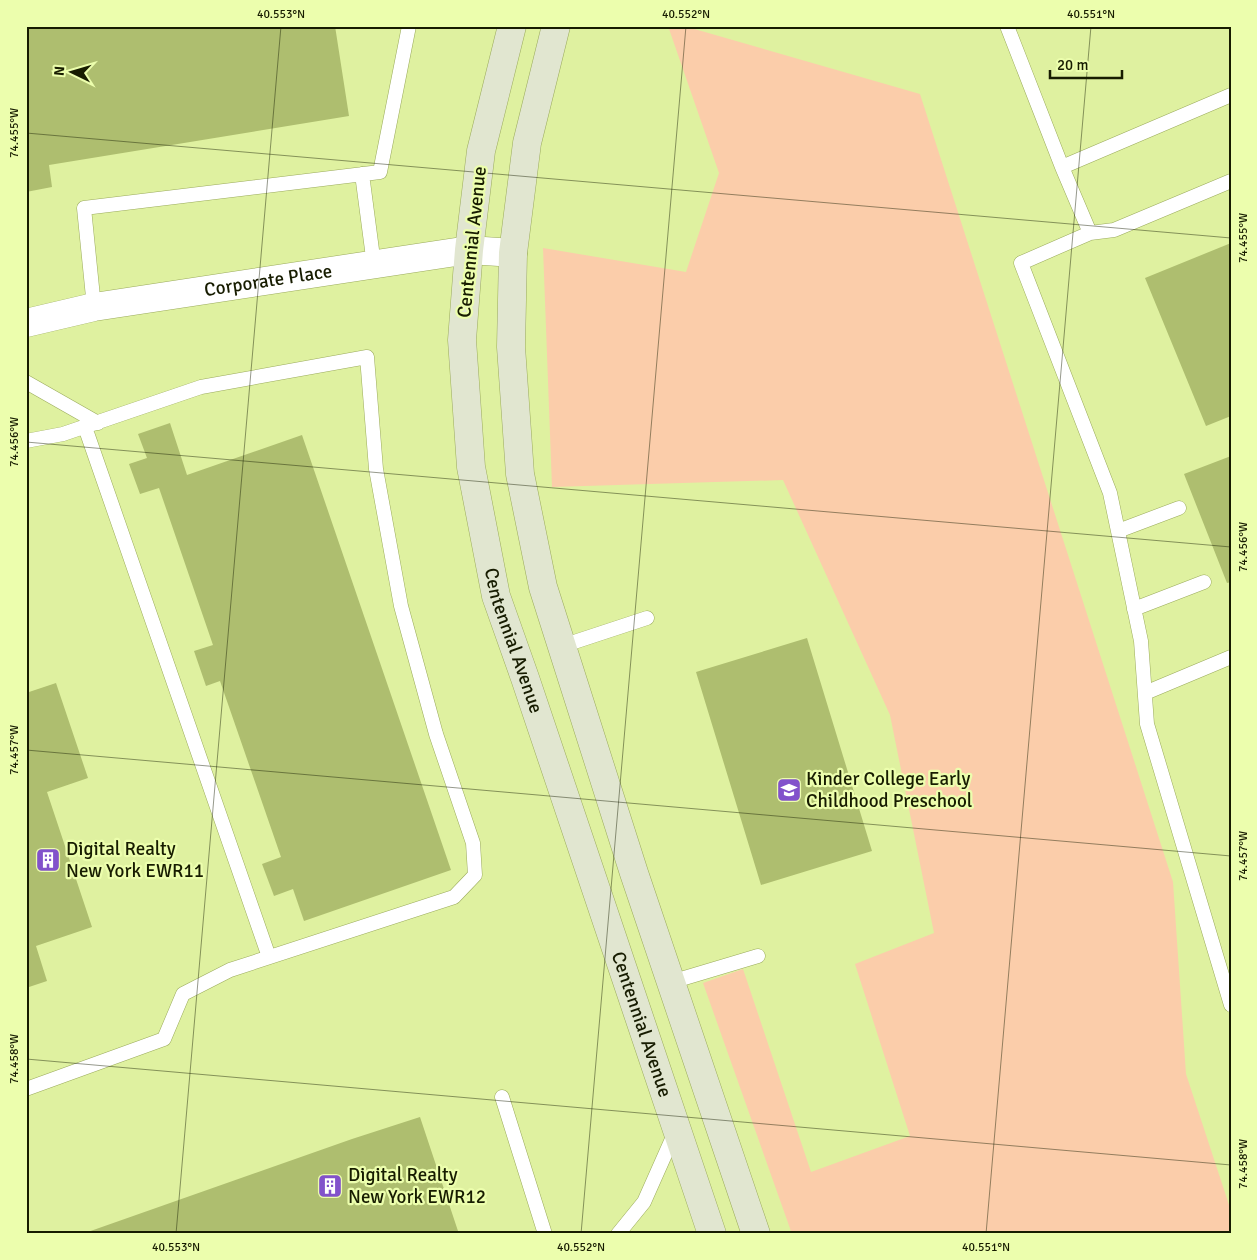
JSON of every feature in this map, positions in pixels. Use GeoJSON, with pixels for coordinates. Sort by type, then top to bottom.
{"type":"FeatureCollection","features":[{"type":"Feature","properties":{"kind":"main road","name":"Centennial Avenue"},"geometry":{"type":"LineString","coordinates":[[512,26],[481,151],[470,250],[462,340],[471,467],[496,596],[712,1234]]}},
{"type":"Feature","properties":{"kind":"main road"},"geometry":{"type":"LineString","coordinates":[[556,26],[528,143],[513,253],[511,348],[520,474],[543,587],[634,873],[756,1234]]}},
{"type":"Feature","properties":{"kind":"street","name":"Corporate Place"},"geometry":{"type":"LineString","coordinates":[[26,323],[94,307],[470,250],[513,253]]}},
{"type":"Feature","properties":{"kind":"lane"},"geometry":{"type":"LineString","coordinates":[[94,307],[84,208],[380,172],[409,26]]}},
{"type":"Feature","properties":{"kind":"lane"},"geometry":{"type":"LineString","coordinates":[[1008,26],[1090,234]]}},
{"type":"Feature","properties":{"kind":"lane"},"geometry":{"type":"LineString","coordinates":[[1062,167],[1231,94]]}},
{"type":"Feature","properties":{"kind":"lane"},"geometry":{"type":"LineString","coordinates":[[362,174],[374,265]]}},
{"type":"Feature","properties":{"kind":"lane"},"geometry":{"type":"LineString","coordinates":[[1231,181],[1114,230],[1090,234],[1021,263],[1110,493],[1141,641],[1147,724],[1231,1005]]}},
{"type":"Feature","properties":{"kind":"lane"},"geometry":{"type":"LineString","coordinates":[[26,440],[64,434],[201,387],[368,356],[376,469],[401,606],[436,734],[473,843],[475,876],[454,897],[230,970],[183,994],[164,1040],[26,1089]]}},
{"type":"Feature","properties":{"kind":"lane"},"geometry":{"type":"LineString","coordinates":[[26,382],[91,425],[269,957]]}},
{"type":"Feature","properties":{"kind":"lane"},"geometry":{"type":"LineString","coordinates":[[1118,531],[1178,508]]}},
{"type":"Feature","properties":{"kind":"lane"},"geometry":{"type":"LineString","coordinates":[[1134,609],[1204,582]]}},
{"type":"Feature","properties":{"kind":"lane"},"geometry":{"type":"LineString","coordinates":[[562,646],[647,618]]}},
{"type":"Feature","properties":{"kind":"lane"},"geometry":{"type":"LineString","coordinates":[[1144,693],[1231,657]]}},
{"type":"Feature","properties":{"kind":"lane"},"geometry":{"type":"LineString","coordinates":[[671,982],[758,956]]}},
{"type":"Feature","properties":{"kind":"lane"},"geometry":{"type":"LineString","coordinates":[[502,1097],[545,1234]]}},
{"type":"Feature","properties":{"kind":"lane"},"geometry":{"type":"LineString","coordinates":[[618,1234],[644,1202],[676,1130]]}},
{"type":"Feature","properties":{"kind":"shaded area"},"geometry":{"type":"Polygon","coordinates":[[[668,26],[684,26],[920,94],[1173,882],[1186,1074],[1231,1211],[1231,1234],[792,1234],[703,983],[743,969],[811,1172],[910,1136],[855,964],[934,933],[890,715],[783,480],[552,487],[543,248],[686,272],[719,173],[668,26]]]}},
{"type":"Feature","properties":{"kind":"building"},"geometry":{"type":"Polygon","coordinates":[[[26,26],[335,26],[349,116],[49,165],[52,187],[26,192],[26,26]]]}},
{"type":"Feature","properties":{"kind":"building"},"geometry":{"type":"Polygon","coordinates":[[[1231,243],[1231,416],[1206,426],[1145,278],[1231,243]]]}},
{"type":"Feature","properties":{"kind":"building"},"geometry":{"type":"Polygon","coordinates":[[[170,423],[187,475],[302,435],[451,870],[304,921],[293,889],[274,896],[262,864],[281,857],[220,681],[206,686],[194,651],[213,645],[159,488],[140,494],[129,464],[147,458],[138,434],[170,423]]]}},
{"type":"Feature","properties":{"kind":"building"},"geometry":{"type":"Polygon","coordinates":[[[1231,456],[1231,582],[1227,583],[1184,474],[1231,456]]]}},
{"type":"Feature","properties":{"kind":"building"},"geometry":{"type":"Polygon","coordinates":[[[807,638],[872,851],[761,885],[696,672],[807,638]]]}},
{"type":"Feature","properties":{"kind":"building","name":"Digital Realty New York EWR11"},"geometry":{"type":"Polygon","coordinates":[[[56,683],[88,778],[47,792],[92,927],[36,946],[47,981],[26,988],[26,693],[56,683]]]}},
{"type":"Feature","properties":{"kind":"building","name":"Digital Realty New York EWR12"},"geometry":{"type":"Polygon","coordinates":[[[420,1117],[459,1234],[82,1234],[352,1139],[420,1117]]]}},
{"type":"Feature","properties":{"kind":"place","name":"Kinder College Early Childhood Preschool"},"geometry":{"type":"Point","coordinates":[789,790]}},
{"type":"Feature","properties":{"kind":"place","name":"Digital Realty New York EWR11"},"geometry":{"type":"Point","coordinates":[48,860]}},
{"type":"Feature","properties":{"kind":"place","name":"Digital Realty New York EWR12"},"geometry":{"type":"Point","coordinates":[330,1186]}}]}
